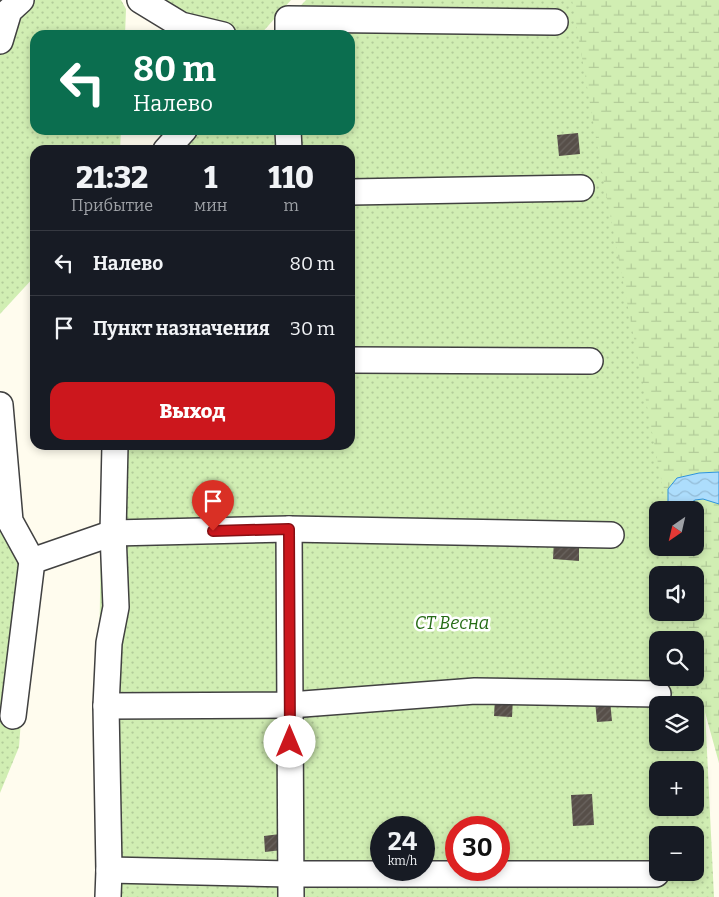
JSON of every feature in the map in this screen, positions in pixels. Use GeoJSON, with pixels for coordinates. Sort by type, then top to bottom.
{"type":"FeatureCollection","features":[{"type":"Feature","properties":{"kind":"street"},"geometry":{"type":"LineString","coordinates":[[0,41],[8,11],[21,0]]}},
{"type":"Feature","properties":{"kind":"street"},"geometry":{"type":"LineString","coordinates":[[140,0],[181,25],[202,30]]}},
{"type":"Feature","properties":{"kind":"street"},"geometry":{"type":"LineString","coordinates":[[283,30],[304,0]]}},
{"type":"Feature","properties":{"kind":"street"},"geometry":{"type":"LineString","coordinates":[[283,30],[555,22]]}},
{"type":"Feature","properties":{"kind":"street"},"geometry":{"type":"LineString","coordinates":[[170,145],[180,135]]}},
{"type":"Feature","properties":{"kind":"street"},"geometry":{"type":"LineString","coordinates":[[355,192],[581,188]]}},
{"type":"Feature","properties":{"kind":"street"},"geometry":{"type":"LineString","coordinates":[[355,360],[590,361]]}},
{"type":"Feature","properties":{"kind":"street"},"geometry":{"type":"LineString","coordinates":[[0,405],[10,521],[32,561],[13,716]]}},
{"type":"Feature","properties":{"kind":"street"},"geometry":{"type":"LineString","coordinates":[[108,897],[106,706],[109,643],[116,607],[113,533],[115,450]]}},
{"type":"Feature","properties":{"kind":"street"},"geometry":{"type":"LineString","coordinates":[[32,561],[113,533],[289,529],[611,535]]}},
{"type":"Feature","properties":{"kind":"street"},"geometry":{"type":"LineString","coordinates":[[289,529],[290,885]]}},
{"type":"Feature","properties":{"kind":"street"},"geometry":{"type":"LineString","coordinates":[[106,706],[290,705],[475,691],[658,694]]}},
{"type":"Feature","properties":{"kind":"street"},"geometry":{"type":"LineString","coordinates":[[109,870],[290,885],[649,874]]}},
{"type":"Feature","properties":{"kind":"green space"},"geometry":{"type":"Polygon","coordinates":[[[0,0],[121,0],[126,9],[125,30],[30,30],[30,135],[121,135],[120,145],[30,145],[30,281],[0,314],[0,0]]]}},
{"type":"Feature","properties":{"kind":"green space"},"geometry":{"type":"Polygon","coordinates":[[[131,0],[291,0],[264,30],[191,30],[131,0]]]}},
{"type":"Feature","properties":{"kind":"green space","name":"СТ Весна"},"geometry":{"type":"Polygon","coordinates":[[[306,0],[572,0],[601,167],[665,501],[649,501],[649,556],[675,556],[677,566],[649,566],[649,621],[687,621],[689,631],[649,631],[649,686],[700,686],[702,696],[649,696],[649,751],[704,751],[704,705],[714,897],[96,897],[102,450],[355,450],[355,145],[170,145],[179,135],[355,135],[355,30],[278,30],[306,0]]]}},
{"type":"Feature","properties":{"kind":"green space"},"geometry":{"type":"Polygon","coordinates":[[[569,0],[719,0],[719,472],[699,473],[677,478],[668,489],[668,501],[656,501],[569,0]]]}},
{"type":"Feature","properties":{"kind":"green space"},"geometry":{"type":"Polygon","coordinates":[[[0,405],[31,587],[19,747],[0,793],[0,405]]]}},
{"type":"Feature","properties":{"kind":"green space"},"geometry":{"type":"Polygon","coordinates":[[[703,499],[719,504],[719,763],[704,709],[704,696],[701,696],[698,686],[704,686],[704,631],[683,631],[680,621],[704,621],[704,566],[665,566],[662,556],[704,556],[704,501],[694,501],[703,499]]]}},
{"type":"Feature","properties":{"kind":"water"},"geometry":{"type":"Polygon","coordinates":[[[719,472],[719,504],[703,499],[668,501],[668,489],[677,478],[699,473],[719,472]]]}},
{"type":"Feature","properties":{"kind":"building"},"geometry":{"type":"Polygon","coordinates":[[[578,133],[580,154],[559,156],[557,135],[578,133]]]}},
{"type":"Feature","properties":{"kind":"building"},"geometry":{"type":"Polygon","coordinates":[[[554,539],[579,540],[579,561],[553,559],[554,539]]]}},
{"type":"Feature","properties":{"kind":"building"},"geometry":{"type":"Polygon","coordinates":[[[495,698],[513,698],[512,717],[494,716],[495,698]]]}},
{"type":"Feature","properties":{"kind":"building"},"geometry":{"type":"Polygon","coordinates":[[[610,700],[612,721],[597,722],[595,701],[610,700]]]}},
{"type":"Feature","properties":{"kind":"building"},"geometry":{"type":"Polygon","coordinates":[[[592,794],[594,825],[573,826],[571,795],[592,794]]]}},
{"type":"Feature","properties":{"kind":"building"},"geometry":{"type":"Polygon","coordinates":[[[280,834],[282,850],[265,852],[264,836],[280,834]]]}},
{"type":"Feature","properties":{"kind":"route"},"geometry":{"type":"LineString","coordinates":[[213,531],[289,529],[290,742]]}}]}
